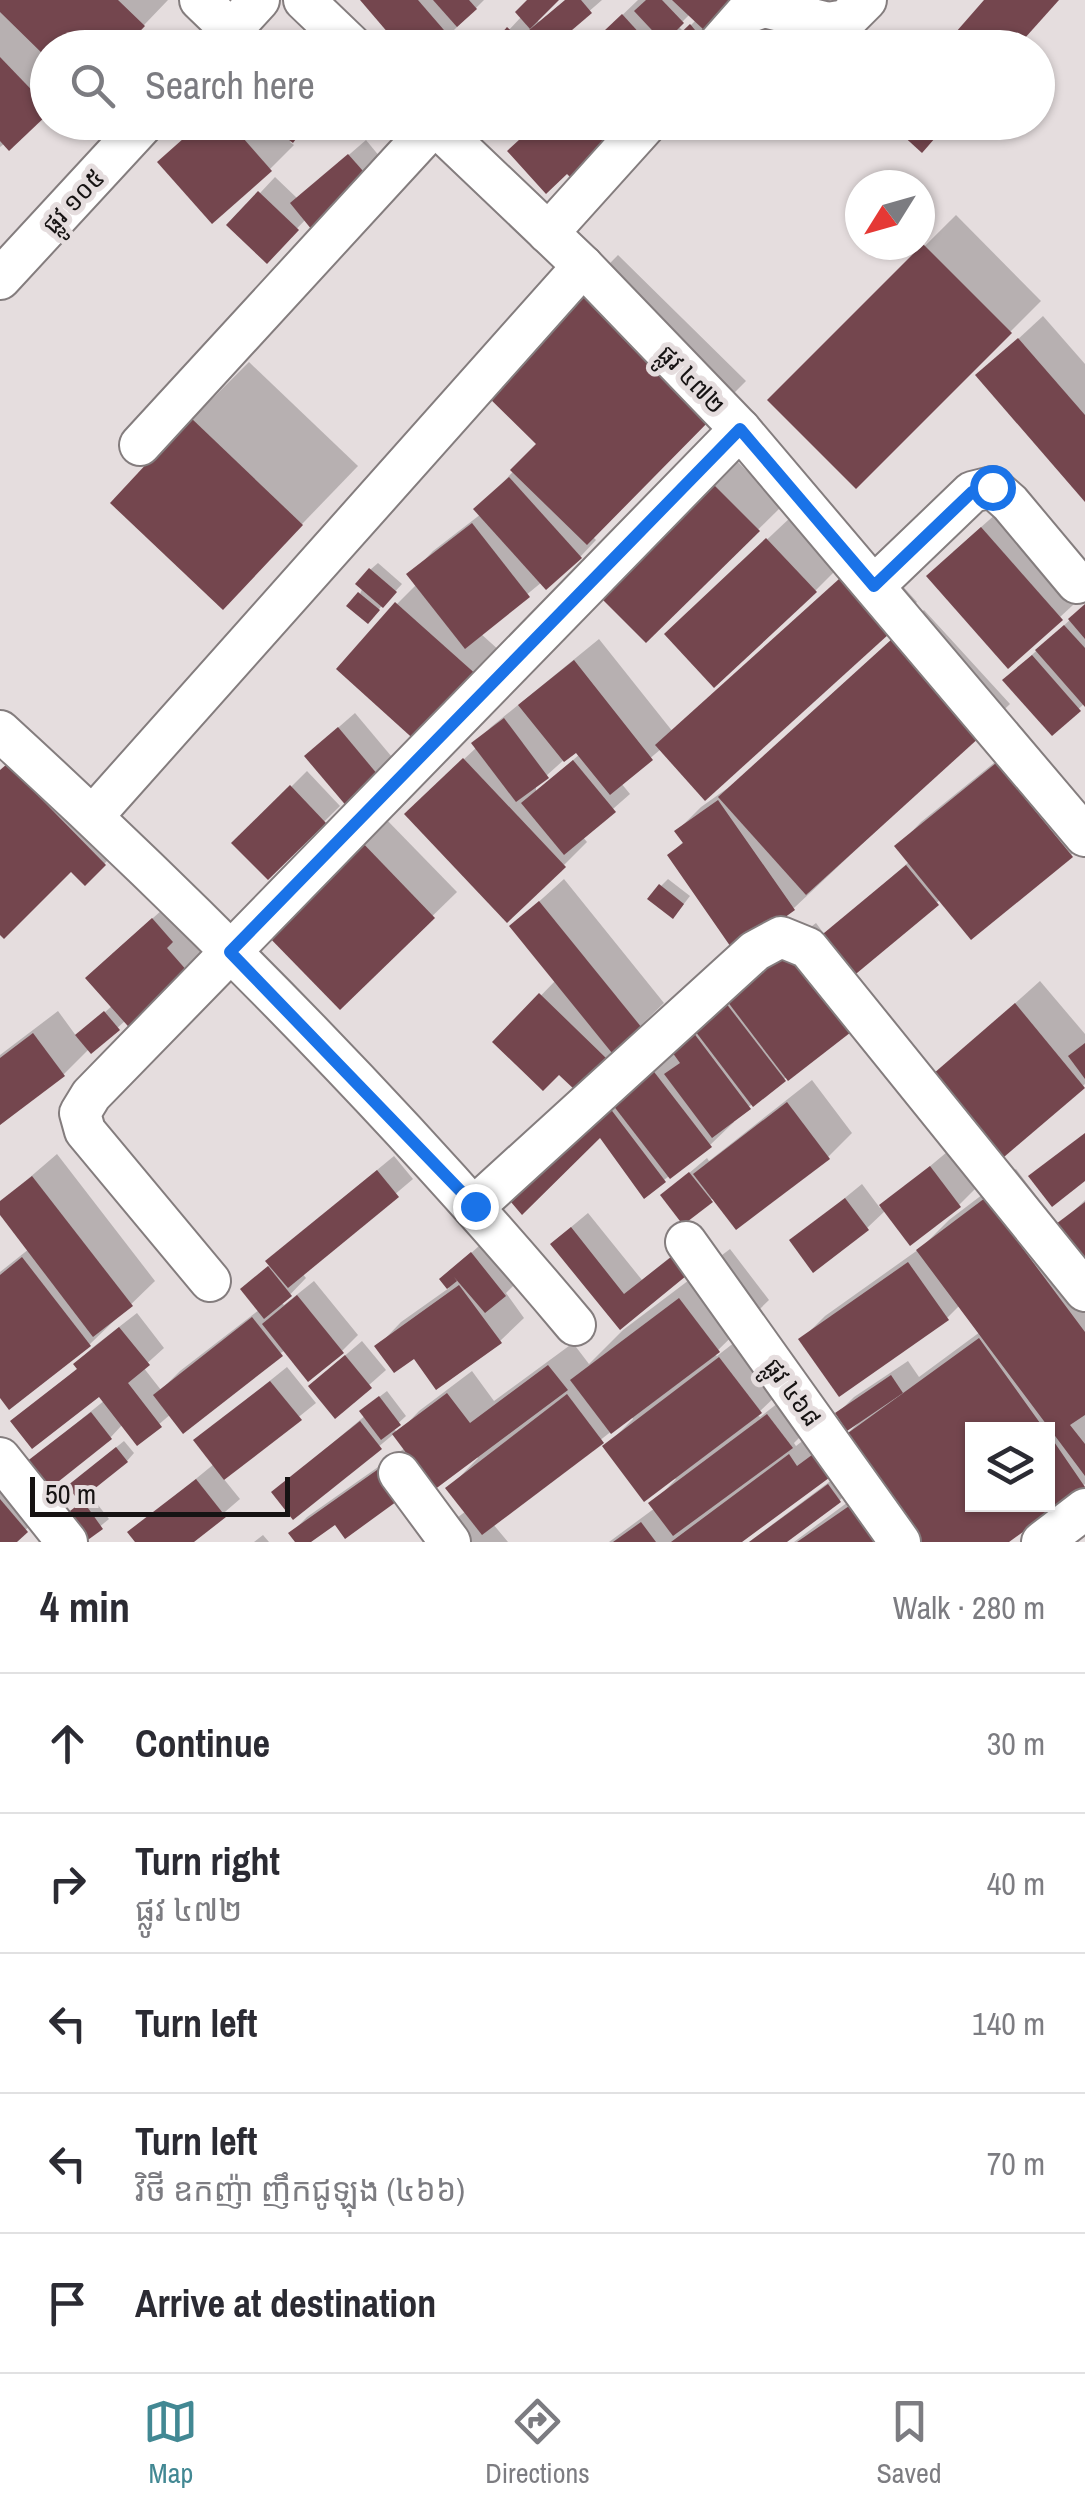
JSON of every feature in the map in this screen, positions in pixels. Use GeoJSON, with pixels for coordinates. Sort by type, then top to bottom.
{"type":"FeatureCollection","features":[{"type":"Feature","properties":{"kind":"street"},"geometry":{"type":"LineString","coordinates":[[200,0],[218,30]]}},
{"type":"Feature","properties":{"kind":"street"},"geometry":{"type":"LineString","coordinates":[[231,30],[259,0]]}},
{"type":"Feature","properties":{"kind":"street"},"geometry":{"type":"LineString","coordinates":[[304,0],[335,30]]}},
{"type":"Feature","properties":{"kind":"street"},"geometry":{"type":"LineString","coordinates":[[731,30],[745,14],[764,7],[828,23],[846,20],[866,0]]}},
{"type":"Feature","properties":{"kind":"street","name":"ផ្លូវ ១០៥"},"geometry":{"type":"LineString","coordinates":[[0,279],[128,140]]}},
{"type":"Feature","properties":{"kind":"street"},"geometry":{"type":"LineString","coordinates":[[140,445],[418,140]]}},
{"type":"Feature","properties":{"kind":"street","name":"ផ្លូវ ៤៧២"},"geometry":{"type":"LineString","coordinates":[[450,140],[583,266],[740,429],[1085,836]]}},
{"type":"Feature","properties":{"kind":"street"},"geometry":{"type":"LineString","coordinates":[[548,233],[632,140]]}},
{"type":"Feature","properties":{"kind":"street"},"geometry":{"type":"LineString","coordinates":[[93,816],[583,266]]}},
{"type":"Feature","properties":{"kind":"street"},"geometry":{"type":"LineString","coordinates":[[210,1281],[85,1130],[80,1113],[91,1095],[740,429]]}},
{"type":"Feature","properties":{"kind":"street"},"geometry":{"type":"LineString","coordinates":[[874,586],[972,492],[992,487],[1078,583]]}},
{"type":"Feature","properties":{"kind":"street"},"geometry":{"type":"LineString","coordinates":[[0,731],[93,816],[230,952],[475,1206],[575,1325]]}},
{"type":"Feature","properties":{"kind":"street"},"geometry":{"type":"LineString","coordinates":[[475,1206],[755,952],[781,937],[808,948],[1085,1291]]}},
{"type":"Feature","properties":{"kind":"street","name":"ផ្លូវ ៤៦៨"},"geometry":{"type":"LineString","coordinates":[[686,1242],[900,1542]]}},
{"type":"Feature","properties":{"kind":"street"},"geometry":{"type":"LineString","coordinates":[[0,1458],[66,1542]]}},
{"type":"Feature","properties":{"kind":"street"},"geometry":{"type":"LineString","coordinates":[[399,1473],[450,1542]]}},
{"type":"Feature","properties":{"kind":"street"},"geometry":{"type":"LineString","coordinates":[[1042,1542],[1085,1508]]}},
{"type":"Feature","properties":{"kind":"building"},"geometry":{"type":"Polygon","coordinates":[[[0,0],[118,0],[145,26],[141,30],[30,30],[30,41],[0,12],[0,0]]]}},
{"type":"Feature","properties":{"kind":"building"},"geometry":{"type":"Polygon","coordinates":[[[360,0],[418,0],[444,30],[386,30],[360,0]]]}},
{"type":"Feature","properties":{"kind":"building"},"geometry":{"type":"Polygon","coordinates":[[[433,0],[469,0],[477,9],[457,27],[433,0]]]}},
{"type":"Feature","properties":{"kind":"building"},"geometry":{"type":"Polygon","coordinates":[[[527,0],[559,0],[530,29],[515,12],[527,0]]]}},
{"type":"Feature","properties":{"kind":"building"},"geometry":{"type":"Polygon","coordinates":[[[565,0],[581,0],[592,13],[572,30],[529,30],[565,0]]]}},
{"type":"Feature","properties":{"kind":"building"},"geometry":{"type":"Polygon","coordinates":[[[646,0],[662,0],[684,23],[677,30],[652,30],[634,11],[646,0]]]}},
{"type":"Feature","properties":{"kind":"building"},"geometry":{"type":"Polygon","coordinates":[[[672,0],[735,0],[704,30],[672,0]]]}},
{"type":"Feature","properties":{"kind":"building"},"geometry":{"type":"Polygon","coordinates":[[[984,0],[1059,0],[1032,30],[958,30],[984,0]]]}},
{"type":"Feature","properties":{"kind":"building"},"geometry":{"type":"Polygon","coordinates":[[[622,14],[637,30],[605,30],[622,14]]]}},
{"type":"Feature","properties":{"kind":"building"},"geometry":{"type":"Polygon","coordinates":[[[0,57],[30,88],[30,131],[9,151],[0,141],[0,57]]]}},
{"type":"Feature","properties":{"kind":"building"},"geometry":{"type":"Polygon","coordinates":[[[182,140],[245,140],[272,171],[212,224],[157,162],[182,140]]]}},
{"type":"Feature","properties":{"kind":"building"},"geometry":{"type":"Polygon","coordinates":[[[519,140],[620,140],[575,182],[567,174],[546,194],[507,151],[519,140]]]}},
{"type":"Feature","properties":{"kind":"building"},"geometry":{"type":"Polygon","coordinates":[[[908,140],[933,140],[922,153],[908,140]]]}},
{"type":"Feature","properties":{"kind":"building"},"geometry":{"type":"Polygon","coordinates":[[[348,154],[371,180],[312,230],[290,203],[348,154]]]}},
{"type":"Feature","properties":{"kind":"building"},"geometry":{"type":"Polygon","coordinates":[[[258,191],[299,230],[267,264],[226,225],[258,191]]]}},
{"type":"Feature","properties":{"kind":"building"},"geometry":{"type":"Polygon","coordinates":[[[935,256],[1012,333],[856,489],[767,400],[907,260],[935,260],[935,256]]]}},
{"type":"Feature","properties":{"kind":"building"},"geometry":{"type":"Polygon","coordinates":[[[586,283],[717,413],[587,545],[510,470],[536,444],[481,390],[586,283]]]}},
{"type":"Feature","properties":{"kind":"building"},"geometry":{"type":"Polygon","coordinates":[[[1018,338],[1085,415],[1085,502],[975,375],[1018,338]]]}},
{"type":"Feature","properties":{"kind":"building"},"geometry":{"type":"Polygon","coordinates":[[[190,417],[303,525],[223,610],[110,503],[190,417]]]}},
{"type":"Feature","properties":{"kind":"building"},"geometry":{"type":"Polygon","coordinates":[[[509,477],[582,558],[546,590],[473,509],[509,477]]]}},
{"type":"Feature","properties":{"kind":"building"},"geometry":{"type":"Polygon","coordinates":[[[712,483],[760,531],[646,643],[598,595],[712,483]]]}},
{"type":"Feature","properties":{"kind":"building"},"geometry":{"type":"Polygon","coordinates":[[[472,523],[530,597],[465,649],[406,574],[472,523]]]}},
{"type":"Feature","properties":{"kind":"building"},"geometry":{"type":"Polygon","coordinates":[[[981,527],[1063,620],[1008,669],[926,576],[981,527]]]}},
{"type":"Feature","properties":{"kind":"building"},"geometry":{"type":"Polygon","coordinates":[[[766,538],[817,592],[714,688],[664,634],[766,538]]]}},
{"type":"Feature","properties":{"kind":"building"},"geometry":{"type":"Polygon","coordinates":[[[369,568],[397,592],[383,608],[355,584],[369,568]]]}},
{"type":"Feature","properties":{"kind":"building"},"geometry":{"type":"Polygon","coordinates":[[[839,579],[889,634],[705,801],[655,745],[839,579]]]}},
{"type":"Feature","properties":{"kind":"building"},"geometry":{"type":"Polygon","coordinates":[[[358,592],[380,610],[368,624],[346,606],[358,592]]]}},
{"type":"Feature","properties":{"kind":"building"},"geometry":{"type":"Polygon","coordinates":[[[395,602],[479,677],[419,744],[336,669],[395,602]]]}},
{"type":"Feature","properties":{"kind":"building"},"geometry":{"type":"Polygon","coordinates":[[[1085,604],[1085,639],[1068,619],[1085,604]]]}},
{"type":"Feature","properties":{"kind":"building"},"geometry":{"type":"Polygon","coordinates":[[[1064,625],[1085,648],[1085,707],[1035,650],[1064,625]]]}},
{"type":"Feature","properties":{"kind":"building"},"geometry":{"type":"Polygon","coordinates":[[[892,639],[981,736],[806,895],[718,797],[892,639]]]}},
{"type":"Feature","properties":{"kind":"building"},"geometry":{"type":"Polygon","coordinates":[[[1032,655],[1081,711],[1052,736],[1002,680],[1032,655]]]}},
{"type":"Feature","properties":{"kind":"building"},"geometry":{"type":"Polygon","coordinates":[[[574,660],[653,760],[610,795],[576,753],[564,762],[518,705],[574,660]]]}},
{"type":"Feature","properties":{"kind":"building"},"geometry":{"type":"Polygon","coordinates":[[[504,718],[549,778],[516,802],[471,743],[504,718]]]}},
{"type":"Feature","properties":{"kind":"building"},"geometry":{"type":"Polygon","coordinates":[[[338,727],[388,787],[354,815],[304,756],[338,727]]]}},
{"type":"Feature","properties":{"kind":"building"},"geometry":{"type":"Polygon","coordinates":[[[463,758],[566,867],[507,923],[404,814],[463,758]]]}},
{"type":"Feature","properties":{"kind":"building"},"geometry":{"type":"Polygon","coordinates":[[[573,760],[616,812],[564,855],[521,803],[573,760]]]}},
{"type":"Feature","properties":{"kind":"building"},"geometry":{"type":"Polygon","coordinates":[[[996,763],[1073,857],[971,940],[894,846],[996,763]]]}},
{"type":"Feature","properties":{"kind":"building"},"geometry":{"type":"Polygon","coordinates":[[[7,764],[106,865],[85,886],[71,872],[4,939],[0,935],[0,770],[7,764]]]}},
{"type":"Feature","properties":{"kind":"building"},"geometry":{"type":"Polygon","coordinates":[[[290,785],[326,823],[268,880],[231,843],[290,785]]]}},
{"type":"Feature","properties":{"kind":"building"},"geometry":{"type":"Polygon","coordinates":[[[718,800],[795,910],[735,953],[667,855],[683,843],[674,831],[718,800]]]}},
{"type":"Feature","properties":{"kind":"building"},"geometry":{"type":"Polygon","coordinates":[[[357,837],[435,918],[340,1010],[262,930],[357,837]]]}},
{"type":"Feature","properties":{"kind":"building"},"geometry":{"type":"Polygon","coordinates":[[[906,865],[939,905],[851,978],[818,938],[906,865]]]}},
{"type":"Feature","properties":{"kind":"building"},"geometry":{"type":"Polygon","coordinates":[[[659,884],[684,904],[673,919],[647,899],[659,884]]]}},
{"type":"Feature","properties":{"kind":"building"},"geometry":{"type":"Polygon","coordinates":[[[539,901],[642,1028],[612,1053],[509,926],[539,901]]]}},
{"type":"Feature","properties":{"kind":"building"},"geometry":{"type":"Polygon","coordinates":[[[152,918],[173,942],[167,948],[195,980],[135,1034],[85,978],[152,918]]]}},
{"type":"Feature","properties":{"kind":"building"},"geometry":{"type":"Polygon","coordinates":[[[791,945],[855,1029],[788,1081],[724,997],[791,945]]]}},
{"type":"Feature","properties":{"kind":"building"},"geometry":{"type":"Polygon","coordinates":[[[539,993],[607,1059],[576,1091],[559,1075],[543,1091],[492,1042],[539,993]]]}},
{"type":"Feature","properties":{"kind":"building"},"geometry":{"type":"Polygon","coordinates":[[[722,998],[786,1081],[753,1107],[689,1023],[722,998]]]}},
{"type":"Feature","properties":{"kind":"building"},"geometry":{"type":"Polygon","coordinates":[[[1015,1003],[1085,1088],[1004,1157],[933,1074],[1015,1003]]]}},
{"type":"Feature","properties":{"kind":"building"},"geometry":{"type":"Polygon","coordinates":[[[104,1011],[120,1030],[91,1054],[75,1035],[104,1011]]]}},
{"type":"Feature","properties":{"kind":"building"},"geometry":{"type":"Polygon","coordinates":[[[690,1028],[751,1109],[712,1138],[664,1074],[680,1063],[667,1045],[690,1028]]]}},
{"type":"Feature","properties":{"kind":"building"},"geometry":{"type":"Polygon","coordinates":[[[33,1033],[65,1076],[0,1125],[0,1058],[33,1033]]]}},
{"type":"Feature","properties":{"kind":"building"},"geometry":{"type":"Polygon","coordinates":[[[1085,1043],[1085,1079],[1068,1056],[1085,1043]]]}},
{"type":"Feature","properties":{"kind":"building"},"geometry":{"type":"Polygon","coordinates":[[[648,1064],[712,1147],[670,1179],[606,1096],[648,1064]]]}},
{"type":"Feature","properties":{"kind":"building"},"geometry":{"type":"Polygon","coordinates":[[[603,1099],[666,1182],[644,1199],[600,1138],[522,1215],[505,1195],[603,1099]]]}},
{"type":"Feature","properties":{"kind":"building"},"geometry":{"type":"Polygon","coordinates":[[[787,1102],[830,1159],[736,1230],[693,1174],[787,1102]]]}},
{"type":"Feature","properties":{"kind":"building"},"geometry":{"type":"Polygon","coordinates":[[[1085,1133],[1085,1181],[1052,1207],[1028,1176],[1085,1133]]]}},
{"type":"Feature","properties":{"kind":"building"},"geometry":{"type":"Polygon","coordinates":[[[930,1166],[961,1207],[910,1246],[879,1205],[930,1166]]]}},
{"type":"Feature","properties":{"kind":"building"},"geometry":{"type":"Polygon","coordinates":[[[377,1170],[399,1197],[288,1288],[265,1261],[377,1170]]]}},
{"type":"Feature","properties":{"kind":"building"},"geometry":{"type":"Polygon","coordinates":[[[689,1172],[713,1202],[683,1225],[660,1195],[689,1172]]]}},
{"type":"Feature","properties":{"kind":"building"},"geometry":{"type":"Polygon","coordinates":[[[32,1176],[133,1306],[93,1337],[0,1215],[0,1201],[32,1176]]]}},
{"type":"Feature","properties":{"kind":"building"},"geometry":{"type":"Polygon","coordinates":[[[845,1198],[869,1230],[813,1273],[789,1240],[845,1198]]]}},
{"type":"Feature","properties":{"kind":"building"},"geometry":{"type":"Polygon","coordinates":[[[985,1198],[1085,1332],[1085,1415],[1070,1425],[1085,1444],[1085,1476],[1055,1436],[1055,1422],[1045,1422],[916,1250],[985,1198]]]}},
{"type":"Feature","properties":{"kind":"building"},"geometry":{"type":"Polygon","coordinates":[[[1085,1202],[1085,1262],[1056,1224],[1085,1202]]]}},
{"type":"Feature","properties":{"kind":"building"},"geometry":{"type":"Polygon","coordinates":[[[571,1227],[624,1294],[671,1257],[686,1276],[620,1330],[550,1244],[571,1227]]]}},
{"type":"Feature","properties":{"kind":"building"},"geometry":{"type":"Polygon","coordinates":[[[471,1252],[506,1296],[485,1313],[454,1277],[457,1281],[447,1289],[439,1279],[471,1252]]]}},
{"type":"Feature","properties":{"kind":"building"},"geometry":{"type":"Polygon","coordinates":[[[22,1257],[91,1346],[9,1410],[0,1398],[0,1275],[22,1257]]]}},
{"type":"Feature","properties":{"kind":"building"},"geometry":{"type":"Polygon","coordinates":[[[908,1262],[949,1320],[839,1397],[798,1339],[908,1262]]]}},
{"type":"Feature","properties":{"kind":"building"},"geometry":{"type":"Polygon","coordinates":[[[268,1266],[292,1296],[264,1319],[240,1289],[268,1266]]]}},
{"type":"Feature","properties":{"kind":"building"},"geometry":{"type":"Polygon","coordinates":[[[459,1285],[502,1343],[436,1390],[414,1359],[394,1373],[374,1346],[459,1285]]]}},
{"type":"Feature","properties":{"kind":"building"},"geometry":{"type":"Polygon","coordinates":[[[297,1295],[344,1353],[308,1382],[262,1324],[297,1295]]]}},
{"type":"Feature","properties":{"kind":"building"},"geometry":{"type":"Polygon","coordinates":[[[679,1298],[720,1352],[611,1434],[570,1380],[679,1298]]]}},
{"type":"Feature","properties":{"kind":"building"},"geometry":{"type":"Polygon","coordinates":[[[252,1317],[283,1356],[183,1434],[153,1395],[252,1317]]]}},
{"type":"Feature","properties":{"kind":"building"},"geometry":{"type":"Polygon","coordinates":[[[119,1327],[150,1365],[128,1383],[162,1427],[137,1446],[99,1397],[32,1449],[10,1421],[77,1369],[73,1364],[119,1327]]]}},
{"type":"Feature","properties":{"kind":"building"},"geometry":{"type":"Polygon","coordinates":[[[979,1338],[1039,1422],[965,1422],[965,1512],[1050,1512],[1009,1542],[909,1542],[837,1441],[979,1338]]]}},
{"type":"Feature","properties":{"kind":"building"},"geometry":{"type":"Polygon","coordinates":[[[345,1355],[372,1388],[335,1419],[308,1386],[345,1355]]]}},
{"type":"Feature","properties":{"kind":"building"},"geometry":{"type":"Polygon","coordinates":[[[719,1357],[762,1413],[644,1502],[602,1446],[719,1357]]]}},
{"type":"Feature","properties":{"kind":"building"},"geometry":{"type":"Polygon","coordinates":[[[548,1365],[568,1390],[434,1490],[392,1434],[447,1393],[470,1423],[548,1365]]]}},
{"type":"Feature","properties":{"kind":"building"},"geometry":{"type":"Polygon","coordinates":[[[891,1375],[903,1393],[847,1431],[835,1413],[891,1375]]]}},
{"type":"Feature","properties":{"kind":"building"},"geometry":{"type":"Polygon","coordinates":[[[270,1381],[302,1420],[224,1480],[193,1440],[270,1381]]]}},
{"type":"Feature","properties":{"kind":"building"},"geometry":{"type":"Polygon","coordinates":[[[567,1394],[604,1443],[482,1535],[445,1488],[567,1394]]]}},
{"type":"Feature","properties":{"kind":"building"},"geometry":{"type":"Polygon","coordinates":[[[379,1396],[401,1425],[381,1440],[359,1411],[379,1396]]]}},
{"type":"Feature","properties":{"kind":"building"},"geometry":{"type":"Polygon","coordinates":[[[91,1412],[112,1439],[39,1497],[17,1469],[91,1412]]]}},
{"type":"Feature","properties":{"kind":"building"},"geometry":{"type":"Polygon","coordinates":[[[767,1414],[793,1448],[673,1536],[648,1503],[767,1414]]]}},
{"type":"Feature","properties":{"kind":"building"},"geometry":{"type":"Polygon","coordinates":[[[360,1421],[382,1449],[293,1520],[271,1492],[360,1421]]]}},
{"type":"Feature","properties":{"kind":"building"},"geometry":{"type":"Polygon","coordinates":[[[1055,1443],[1085,1487],[1055,1509],[1055,1443]]]}},
{"type":"Feature","properties":{"kind":"building"},"geometry":{"type":"Polygon","coordinates":[[[116,1447],[128,1462],[79,1501],[67,1486],[116,1447]]]}},
{"type":"Feature","properties":{"kind":"building"},"geometry":{"type":"Polygon","coordinates":[[[816,1452],[833,1475],[742,1542],[671,1542],[789,1454],[797,1466],[816,1452]]]}},
{"type":"Feature","properties":{"kind":"building"},"geometry":{"type":"Polygon","coordinates":[[[401,1453],[422,1483],[345,1539],[335,1525],[311,1542],[295,1542],[288,1533],[401,1453]]]}},
{"type":"Feature","properties":{"kind":"building"},"geometry":{"type":"Polygon","coordinates":[[[196,1479],[226,1517],[194,1542],[135,1542],[127,1532],[196,1479]]]}},
{"type":"Feature","properties":{"kind":"building"},"geometry":{"type":"Polygon","coordinates":[[[828,1484],[841,1502],[787,1542],[749,1542],[828,1484]]]}},
{"type":"Feature","properties":{"kind":"building"},"geometry":{"type":"Polygon","coordinates":[[[0,1499],[28,1532],[17,1542],[0,1542],[0,1499]]]}},
{"type":"Feature","properties":{"kind":"building"},"geometry":{"type":"Polygon","coordinates":[[[83,1501],[103,1529],[85,1542],[57,1521],[83,1501]]]}},
{"type":"Feature","properties":{"kind":"building"},"geometry":{"type":"Polygon","coordinates":[[[852,1504],[879,1542],[797,1542],[852,1504]]]}},
{"type":"Feature","properties":{"kind":"building"},"geometry":{"type":"Polygon","coordinates":[[[641,1522],[656,1542],[613,1542],[641,1522]]]}},
{"type":"Feature","properties":{"kind":"route"},"geometry":{"type":"LineString","coordinates":[[475,1206],[230,952],[740,429],[874,586],[972,492],[992,487]]}}]}
